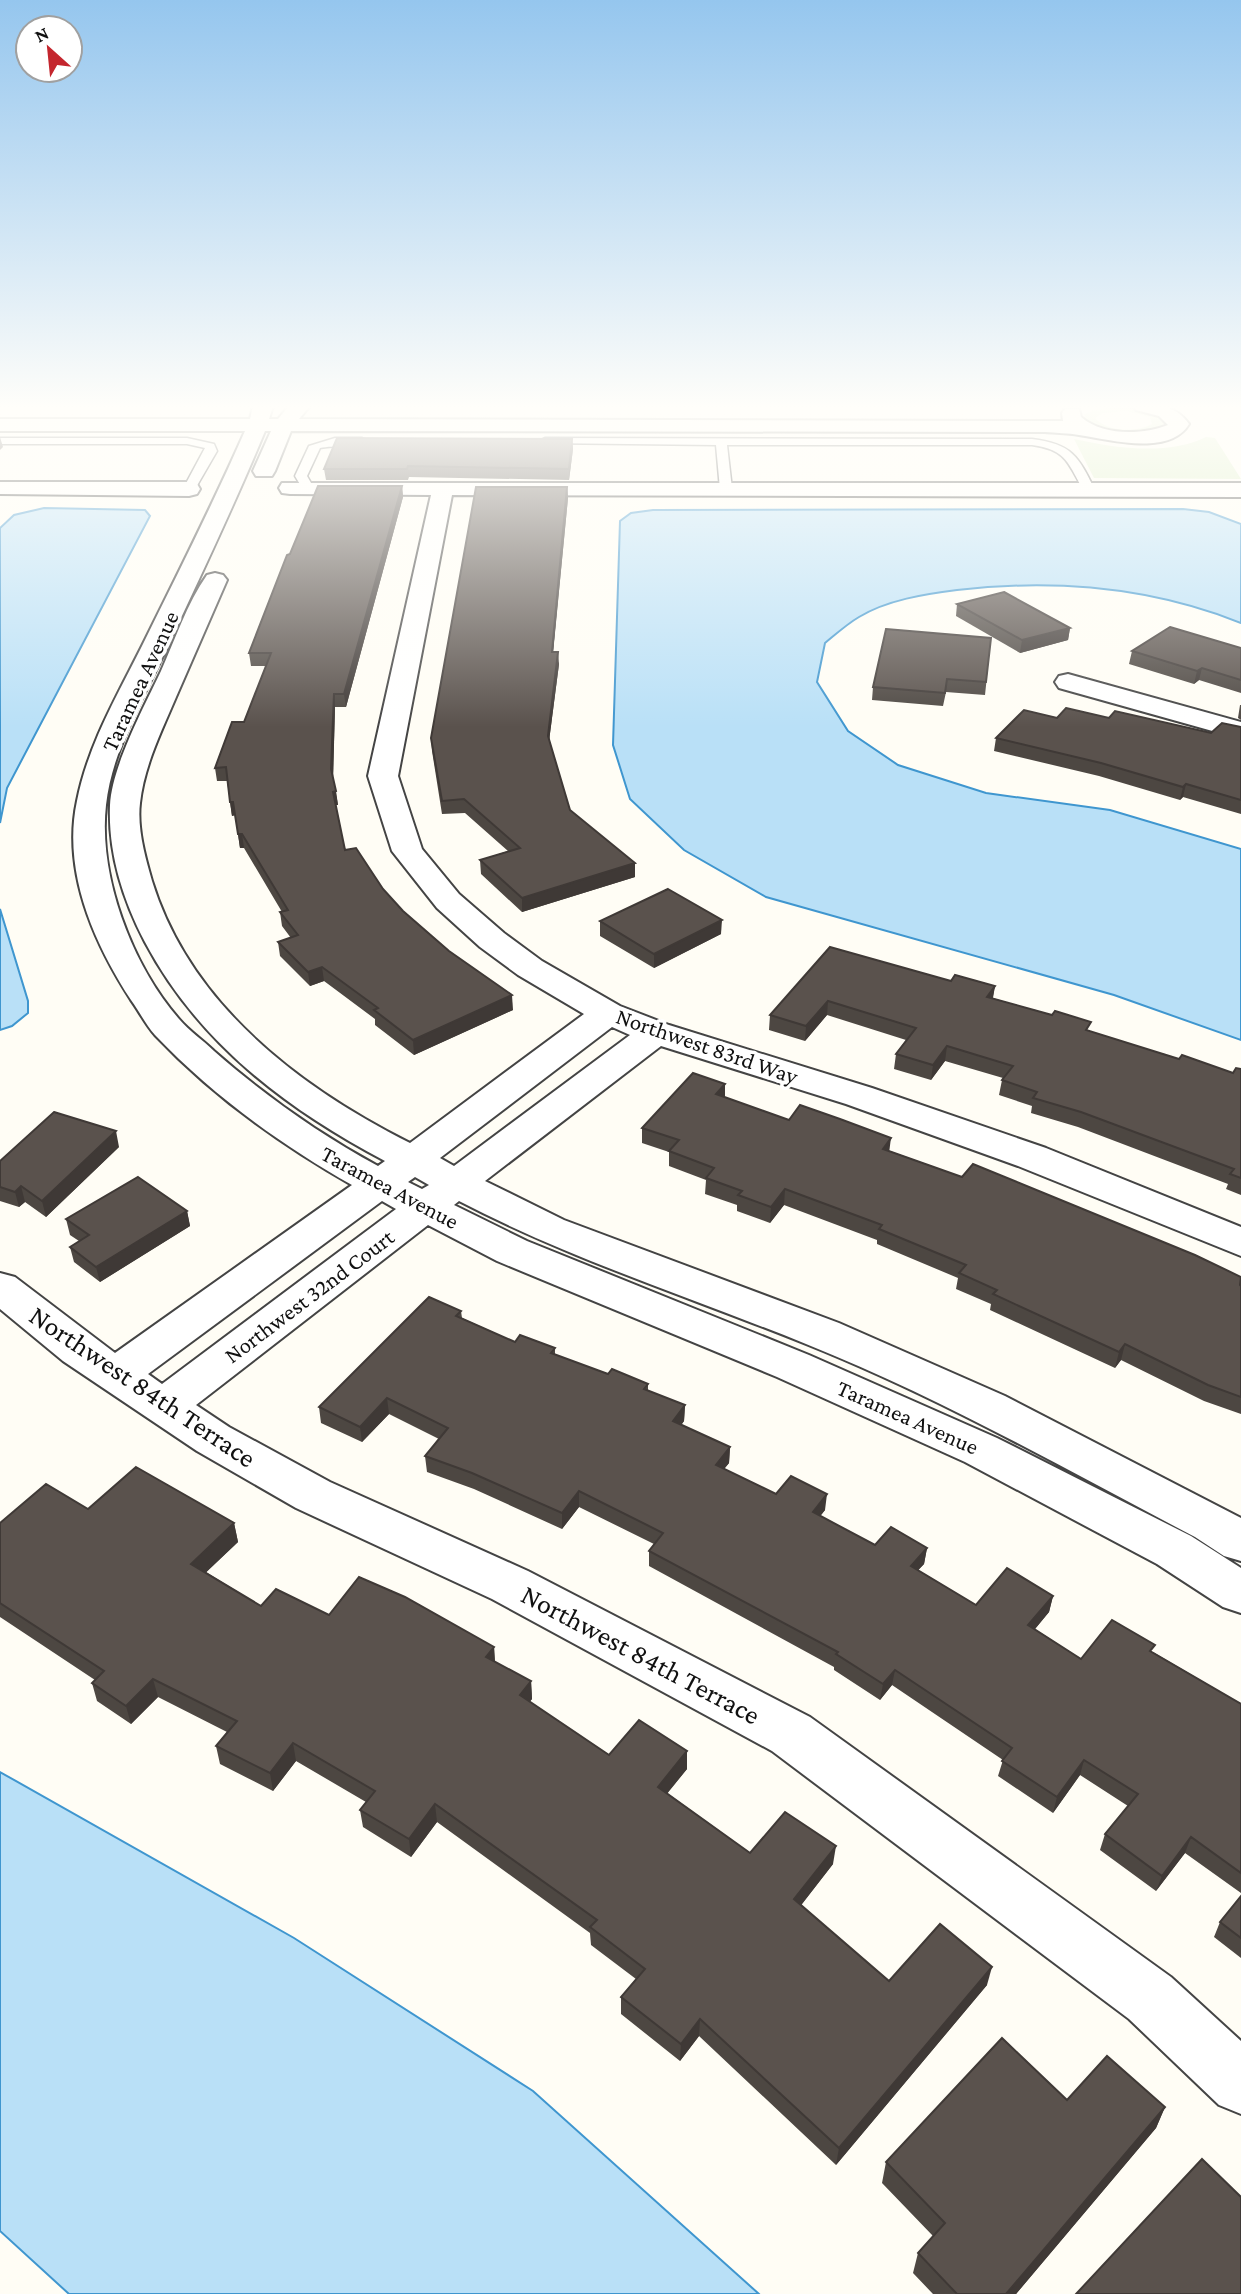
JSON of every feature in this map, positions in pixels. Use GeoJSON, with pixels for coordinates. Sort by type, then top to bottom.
{"type":"FeatureCollection","features":[{"type":"Feature","properties":{"kind":"street","name":"Taramea Avenue"},"geometry":{"type":"LineString","coordinates":[[219,513],[107,745],[91,803],[89,855],[102,911],[127,967],[166,1026],[233,1087],[322,1152],[380,1184],[512,1251],[793,1366],[981,1450],[1174,1550],[1241,1593]]}},
{"type":"Feature","properties":{"kind":"street","name":"Taramea Avenue"},"geometry":{"type":"LineString","coordinates":[[236,513],[139,750],[125,803],[128,853],[145,911],[182,979],[226,1032],[313,1104],[550,1230],[824,1334],[989,1408],[1212,1524],[1241,1542]]}},
{"type":"Feature","properties":{"kind":"street","name":"Northwest 83rd Way"},"geometry":{"type":"LineString","coordinates":[[438,513],[383,776],[407,851],[448,901],[492,940],[530,968],[608,1013],[656,1033],[859,1096],[1032,1157],[1241,1242]]}},
{"type":"Feature","properties":{"kind":"street"},"geometry":{"type":"LineString","coordinates":[[1068,682],[1241,732]]}},
{"type":"Feature","properties":{"kind":"street","name":"Northwest 32nd Court"},"geometry":{"type":"LineString","coordinates":[[115,1375],[380,1184],[608,1013]]}},
{"type":"Feature","properties":{"kind":"street","name":"Northwest 32nd Court"},"geometry":{"type":"LineString","coordinates":[[164,1406],[656,1033]]}},
{"type":"Feature","properties":{"kind":"street","name":"Northwest 84th Terrace"},"geometry":{"type":"LineString","coordinates":[[0,1287],[78,1350],[213,1439],[313,1495],[510,1585],[791,1734],[1150,1998],[1241,2083]]}},
{"type":"Feature","properties":{"kind":"water"},"geometry":{"type":"Polygon","coordinates":[[[148,513],[150,516],[7,788],[0,823],[0,528],[14,515],[148,513]]]}},
{"type":"Feature","properties":{"kind":"water"},"geometry":{"type":"Polygon","coordinates":[[[631,513],[1212,513],[1241,524],[1241,623],[1172,601],[1101,589],[1029,585],[945,592],[894,602],[870,611],[850,623],[825,643],[817,682],[848,731],[898,765],[986,793],[1110,810],[1241,849],[1241,1040],[1114,995],[766,897],[684,850],[630,799],[613,745],[620,521],[631,513]]]}},
{"type":"Feature","properties":{"kind":"water"},"geometry":{"type":"Polygon","coordinates":[[[0,909],[28,1001],[28,1013],[12,1026],[0,1030],[0,909]]]}},
{"type":"Feature","properties":{"kind":"water"},"geometry":{"type":"Polygon","coordinates":[[[0,1772],[294,1938],[533,2091],[759,2294],[69,2294],[0,2231],[0,1772]]]}},
{"type":"Feature","properties":{"kind":"building"},"geometry":{"type":"Polygon","coordinates":[[[307,513],[394,513],[344,694],[334,694],[331,769],[345,850],[356,848],[383,889],[403,911],[449,951],[512,995],[413,1040],[374,1010],[378,1008],[322,967],[308,972],[278,942],[298,935],[280,912],[288,910],[242,834],[238,834],[233,802],[230,802],[226,767],[215,768],[232,722],[244,722],[271,653],[249,653],[287,555],[290,554],[307,513]]]}},
{"type":"Feature","properties":{"kind":"building"},"geometry":{"type":"Polygon","coordinates":[[[471,513],[565,513],[552,652],[558,652],[548,736],[570,810],[635,863],[522,898],[480,860],[520,848],[464,799],[442,801],[431,738],[471,513]]]}},
{"type":"Feature","properties":{"kind":"building"},"geometry":{"type":"Polygon","coordinates":[[[1004,592],[1070,628],[1022,640],[957,604],[1004,592]]]}},
{"type":"Feature","properties":{"kind":"building"},"geometry":{"type":"Polygon","coordinates":[[[1170,627],[1241,648],[1241,680],[1202,668],[1197,671],[1132,651],[1170,627]]]}},
{"type":"Feature","properties":{"kind":"building"},"geometry":{"type":"Polygon","coordinates":[[[886,629],[991,638],[986,682],[947,679],[945,693],[873,687],[886,629]]]}},
{"type":"Feature","properties":{"kind":"building"},"geometry":{"type":"Polygon","coordinates":[[[1066,708],[1109,718],[1115,711],[1211,733],[1222,723],[1241,727],[1241,800],[996,738],[1024,710],[1057,718],[1066,708]]]}},
{"type":"Feature","properties":{"kind":"building"},"geometry":{"type":"Polygon","coordinates":[[[668,889],[722,920],[654,954],[600,921],[668,889]]]}},
{"type":"Feature","properties":{"kind":"building"},"geometry":{"type":"Polygon","coordinates":[[[830,947],[951,981],[955,975],[995,986],[987,997],[1052,1015],[1055,1011],[1091,1022],[1086,1030],[1179,1059],[1182,1055],[1233,1073],[1236,1068],[1241,1069],[1241,1178],[1230,1174],[1234,1169],[1081,1112],[1033,1098],[1037,1092],[1002,1080],[1013,1066],[947,1046],[933,1065],[896,1054],[916,1028],[828,1001],[806,1026],[770,1015],[830,947]]]}},
{"type":"Feature","properties":{"kind":"building"},"geometry":{"type":"Polygon","coordinates":[[[693,1073],[725,1084],[716,1094],[789,1120],[800,1105],[891,1138],[883,1149],[962,1177],[973,1164],[1195,1255],[1241,1277],[1241,1397],[1208,1385],[1125,1344],[1119,1352],[993,1294],[997,1290],[959,1273],[966,1265],[879,1229],[882,1225],[785,1189],[771,1207],[738,1195],[742,1191],[706,1178],[714,1168],[669,1151],[679,1140],[642,1128],[693,1073]]]}},
{"type":"Feature","properties":{"kind":"building"},"geometry":{"type":"Polygon","coordinates":[[[54,1112],[116,1131],[42,1201],[21,1186],[15,1192],[0,1187],[0,1161],[54,1112]]]}},
{"type":"Feature","properties":{"kind":"building"},"geometry":{"type":"Polygon","coordinates":[[[138,1177],[187,1211],[96,1267],[70,1247],[89,1235],[66,1219],[138,1177]]]}},
{"type":"Feature","properties":{"kind":"building"},"geometry":{"type":"Polygon","coordinates":[[[429,1297],[461,1311],[456,1316],[515,1342],[520,1335],[555,1348],[551,1353],[608,1374],[612,1369],[648,1384],[644,1389],[685,1405],[673,1421],[730,1447],[716,1465],[776,1494],[791,1476],[827,1494],[813,1512],[875,1545],[891,1527],[927,1548],[911,1566],[976,1605],[1007,1568],[1053,1596],[1028,1625],[1081,1659],[1112,1620],[1155,1645],[1150,1651],[1241,1704],[1241,1873],[1191,1837],[1162,1876],[1105,1834],[1138,1794],[1084,1760],[1057,1797],[1002,1761],[1012,1748],[895,1670],[883,1684],[836,1654],[838,1652],[649,1551],[663,1533],[579,1491],[562,1513],[472,1473],[425,1456],[448,1428],[387,1398],[360,1427],[319,1407],[429,1297]]]}},
{"type":"Feature","properties":{"kind":"building"},"geometry":{"type":"Polygon","coordinates":[[[136,1467],[234,1523],[191,1564],[261,1606],[276,1589],[329,1615],[359,1577],[405,1597],[494,1647],[486,1657],[531,1681],[520,1695],[609,1755],[639,1720],[687,1751],[658,1787],[750,1853],[785,1812],[836,1846],[794,1899],[889,1981],[940,1924],[992,1967],[839,2148],[700,2019],[681,2044],[621,1997],[645,1969],[590,1927],[597,1920],[435,1804],[409,1839],[360,1810],[375,1791],[293,1743],[270,1773],[216,1746],[237,1721],[153,1679],[126,1706],[92,1683],[104,1671],[0,1603],[0,1523],[46,1484],[88,1509],[136,1467]]]}},
{"type":"Feature","properties":{"kind":"building"},"geometry":{"type":"Polygon","coordinates":[[[1241,1896],[1241,1938],[1220,1922],[1241,1896]]]}},
{"type":"Feature","properties":{"kind":"building"},"geometry":{"type":"Polygon","coordinates":[[[1002,2038],[1067,2100],[1107,2056],[1165,2107],[1006,2294],[957,2294],[918,2253],[945,2223],[886,2162],[1002,2038]]]}},
{"type":"Feature","properties":{"kind":"building"},"geometry":{"type":"Polygon","coordinates":[[[1202,2159],[1241,2197],[1241,2294],[1076,2294],[1202,2159]]]}}]}
